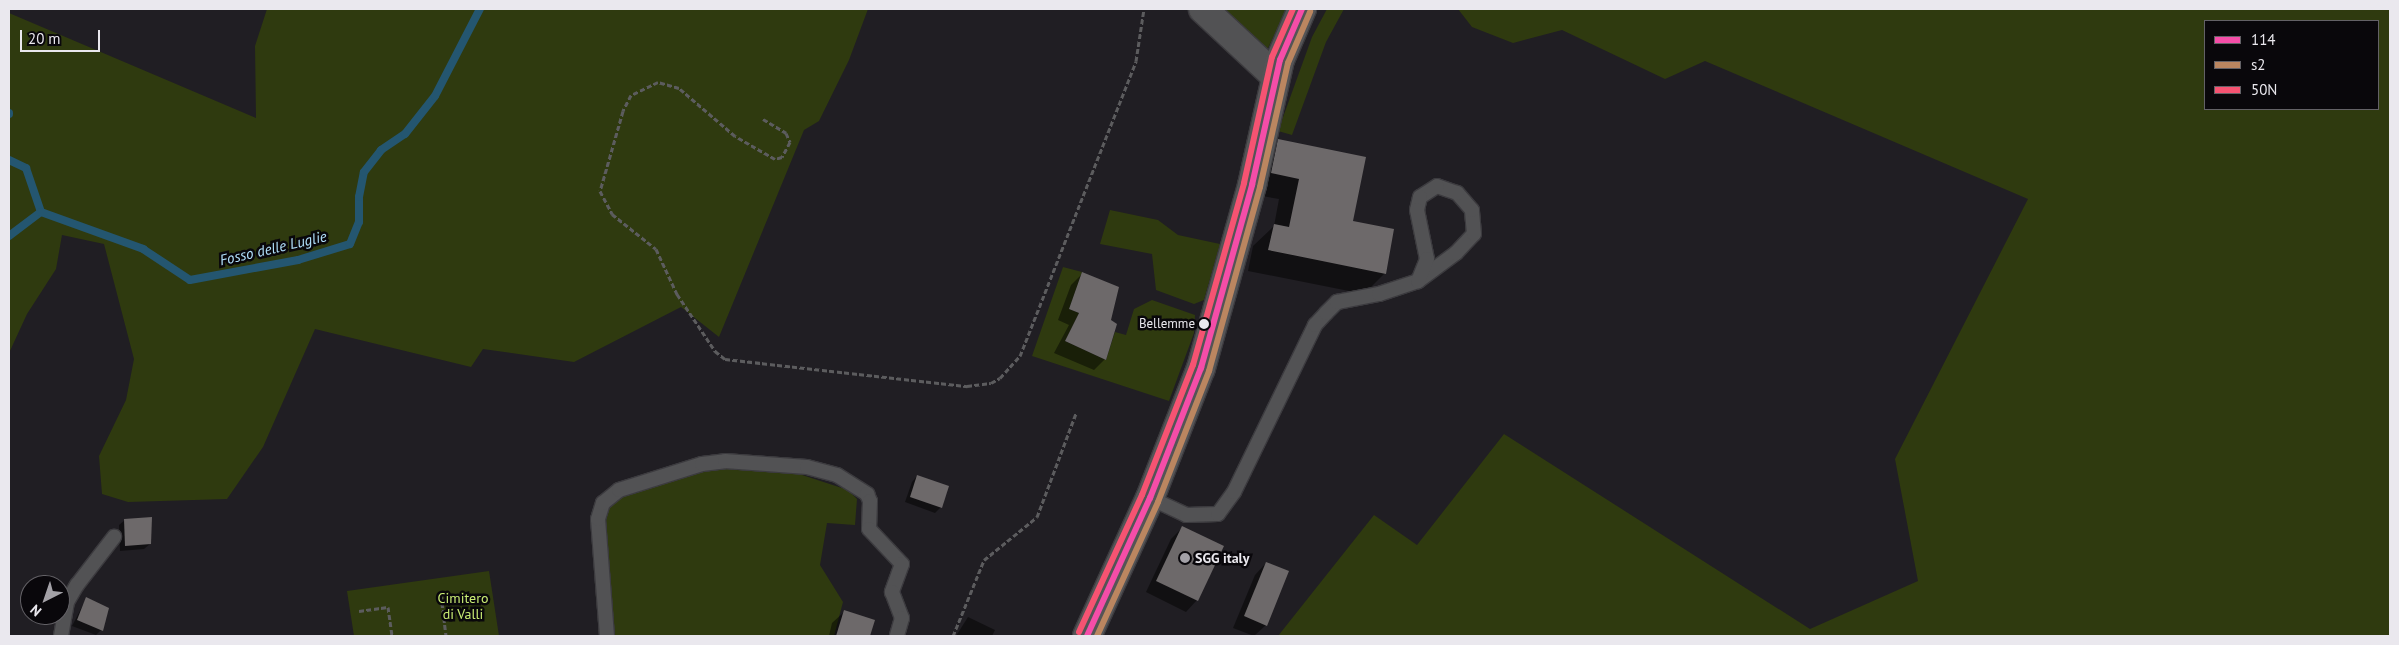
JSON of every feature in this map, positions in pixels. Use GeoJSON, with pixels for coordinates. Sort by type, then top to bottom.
{"type":"FeatureCollection","features":[{"type":"Feature","properties":{"kind":"main road"},"geometry":{"type":"LineString","coordinates":[[1086,636],[1150,498],[1188,406],[1217,318],[1252,185],[1275,76],[1285,46],[1302,9]]}},
{"type":"Feature","properties":{"kind":"street"},"geometry":{"type":"LineString","coordinates":[[1203,9],[1275,76]]}},
{"type":"Feature","properties":{"kind":"lane"},"geometry":{"type":"LineString","coordinates":[[1150,498],[1186,515],[1218,514],[1234,492],[1285,383],[1320,319],[1336,302],[1379,294],[1418,280],[1456,253],[1474,234],[1472,210],[1457,193],[1437,186],[1420,197],[1417,210],[1427,259],[1418,280]]}},
{"type":"Feature","properties":{"kind":"lane"},"geometry":{"type":"LineString","coordinates":[[607,636],[598,519],[603,503],[620,490],[702,464],[725,461],[806,467],[838,475],[866,494],[870,501],[868,529],[902,564],[892,592],[902,618],[897,636]]}},
{"type":"Feature","properties":{"kind":"lane"},"geometry":{"type":"LineString","coordinates":[[61,636],[67,602],[114,538]]}},
{"type":"Feature","properties":{"kind":"path"},"geometry":{"type":"LineString","coordinates":[[762,119],[786,133],[790,142],[782,156],[775,159],[735,136],[679,88],[658,82],[631,95],[623,110],[600,191],[612,214],[656,249],[677,294],[715,351],[725,359],[966,386],[991,384],[1000,378],[1020,356],[1136,61],[1144,9]]}},
{"type":"Feature","properties":{"kind":"path"},"geometry":{"type":"LineString","coordinates":[[953,636],[984,560],[1036,517],[1076,413]]}},
{"type":"Feature","properties":{"kind":"path"},"geometry":{"type":"LineString","coordinates":[[442,595],[446,636]]}},
{"type":"Feature","properties":{"kind":"path"},"geometry":{"type":"LineString","coordinates":[[359,610],[388,607],[392,636]]}},
{"type":"Feature","properties":{"kind":"green space"},"geometry":{"type":"Polygon","coordinates":[[[267,9],[868,9],[849,60],[819,121],[804,130],[719,337],[681,307],[574,362],[483,349],[471,367],[315,329],[263,447],[227,499],[128,502],[102,494],[99,456],[126,400],[134,359],[104,244],[62,235],[56,269],[27,314],[9,353],[9,13],[256,118],[255,46],[267,9]]]}},
{"type":"Feature","properties":{"kind":"green space"},"geometry":{"type":"Polygon","coordinates":[[[1211,9],[1287,9],[1264,56],[1211,9]]]}},
{"type":"Feature","properties":{"kind":"green space"},"geometry":{"type":"Polygon","coordinates":[[[1327,9],[1344,9],[1326,42],[1292,135],[1278,131],[1312,37],[1327,9]]]}},
{"type":"Feature","properties":{"kind":"green space"},"geometry":{"type":"Polygon","coordinates":[[[1458,9],[2390,9],[2390,636],[1278,636],[1374,515],[1417,545],[1504,434],[1810,629],[1918,581],[1895,459],[2028,199],[1705,61],[1665,79],[1562,30],[1513,43],[1472,27],[1458,9]]]}},
{"type":"Feature","properties":{"kind":"green space"},"geometry":{"type":"Polygon","coordinates":[[[1110,210],[1158,220],[1178,235],[1220,244],[1204,300],[1194,304],[1156,290],[1152,254],[1100,244],[1110,210]]]}},
{"type":"Feature","properties":{"kind":"green space"},"geometry":{"type":"Polygon","coordinates":[[[1063,267],[1082,272],[1069,309],[1079,313],[1065,341],[1106,360],[1115,332],[1126,335],[1134,309],[1152,300],[1195,315],[1194,333],[1169,401],[1032,356],[1063,267]]]}},
{"type":"Feature","properties":{"kind":"green space"},"geometry":{"type":"Polygon","coordinates":[[[724,467],[796,473],[848,490],[857,499],[855,525],[827,523],[820,565],[843,602],[834,636],[613,636],[606,520],[610,504],[618,498],[703,470],[724,467]]]}},
{"type":"Feature","properties":{"kind":"green space","name":"Cimitero di Valli"},"geometry":{"type":"Polygon","coordinates":[[[489,571],[499,636],[354,636],[347,591],[489,571]]]}},
{"type":"Feature","properties":{"kind":"building"},"geometry":{"type":"Polygon","coordinates":[[[1278,139],[1366,157],[1353,221],[1394,229],[1386,274],[1268,250],[1274,224],[1289,227],[1299,179],[1271,173],[1278,139]]]}},
{"type":"Feature","properties":{"kind":"building"},"geometry":{"type":"Polygon","coordinates":[[[1082,272],[1119,287],[1111,320],[1117,324],[1106,360],[1065,341],[1079,313],[1069,309],[1082,272]]]}},
{"type":"Feature","properties":{"kind":"building"},"geometry":{"type":"Polygon","coordinates":[[[917,475],[949,486],[942,508],[910,497],[917,475]]]}},
{"type":"Feature","properties":{"kind":"building"},"geometry":{"type":"Polygon","coordinates":[[[152,517],[151,544],[125,546],[124,519],[152,517]]]}},
{"type":"Feature","properties":{"kind":"building"},"geometry":{"type":"Polygon","coordinates":[[[1182,526],[1224,546],[1198,601],[1156,581],[1182,526]]]}},
{"type":"Feature","properties":{"kind":"building"},"geometry":{"type":"Polygon","coordinates":[[[1266,562],[1289,571],[1267,626],[1244,616],[1266,562]]]}},
{"type":"Feature","properties":{"kind":"building"},"geometry":{"type":"Polygon","coordinates":[[[86,597],[109,608],[103,631],[77,620],[86,597]]]}},
{"type":"Feature","properties":{"kind":"building"},"geometry":{"type":"Polygon","coordinates":[[[844,610],[875,620],[870,636],[836,636],[844,610]]]}},
{"type":"Feature","properties":{"kind":"waterway","name":"Fosso delle Luglie"},"geometry":{"type":"LineString","coordinates":[[9,236],[41,212],[143,249],[190,280],[298,260],[350,244],[359,222],[359,197],[364,172],[381,150],[405,134],[435,96],[480,9]]}},
{"type":"Feature","properties":{"kind":"waterway"},"geometry":{"type":"LineString","coordinates":[[9,160],[26,168],[41,212]]}},
{"type":"Feature","properties":{"kind":"transit line","name":"50N"},"geometry":{"type":"LineString","coordinates":[[1079,632],[1142,495],[1193,365],[1244,183],[1272,57],[1293,9]]}},
{"type":"Feature","properties":{"kind":"transit line","name":"114"},"geometry":{"type":"LineString","coordinates":[[1087,636],[1150,498],[1201,368],[1252,185],[1280,60],[1302,9]]}},
{"type":"Feature","properties":{"kind":"transit line","name":"s2"},"geometry":{"type":"LineString","coordinates":[[1097,636],[1158,502],[1209,371],[1260,187],[1288,63],[1310,12]]}},
{"type":"Feature","properties":{"kind":"place","name":"Bellemme"},"geometry":{"type":"Point","coordinates":[1204,324]}},
{"type":"Feature","properties":{"kind":"place","name":"SGG italy"},"geometry":{"type":"Point","coordinates":[1185,558]}}]}
